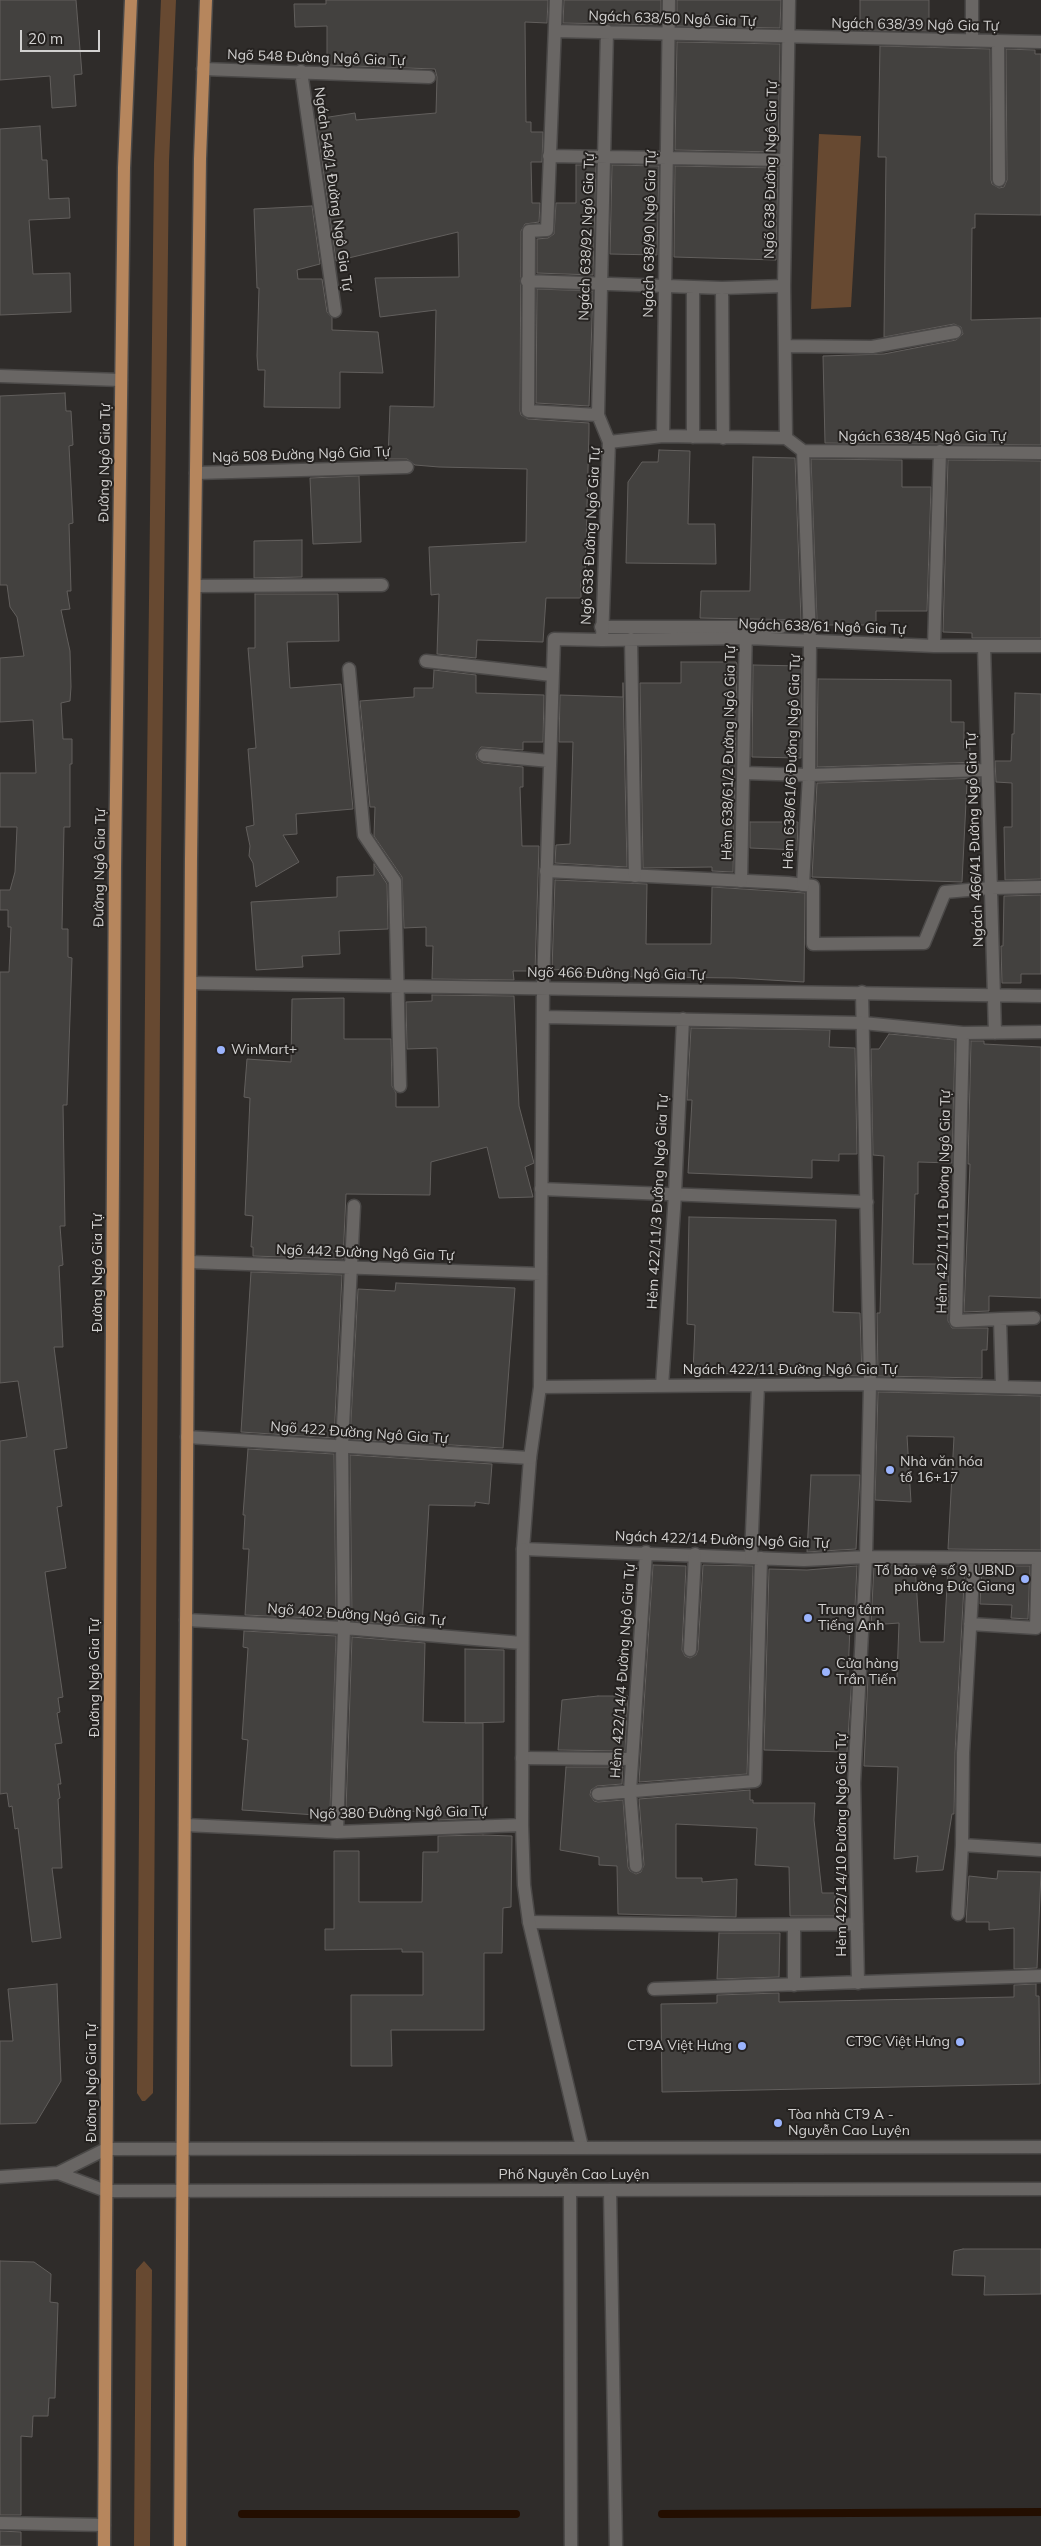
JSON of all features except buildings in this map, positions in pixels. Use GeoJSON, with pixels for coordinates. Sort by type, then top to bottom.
{"type":"FeatureCollection","features":[{"type":"Feature","properties":{"kind":"main road","name":"Đường Ngô Gia Tự"},"geometry":{"type":"LineString","coordinates":[[104,2546],[115,912],[124,168],[131,0]]}},
{"type":"Feature","properties":{"kind":"main road"},"geometry":{"type":"LineString","coordinates":[[180,2546],[187,1437],[196,473],[203,69],[206,0]]}},
{"type":"Feature","properties":{"kind":"street"},"geometry":{"type":"LineString","coordinates":[[556,0],[546,230],[529,230],[527,281],[528,410],[598,415]]}},
{"type":"Feature","properties":{"kind":"street","name":"Ngách 638/90 Ngô Gia Tự"},"geometry":{"type":"LineString","coordinates":[[662,436],[668,0]]}},
{"type":"Feature","properties":{"kind":"street","name":"Ngõ 638 Đường Ngô Gia Tự"},"geometry":{"type":"LineString","coordinates":[[543,988],[554,639],[602,640],[609,442],[662,436],[786,438],[784,286],[789,0]]}},
{"type":"Feature","properties":{"kind":"street"},"geometry":{"type":"LineString","coordinates":[[972,0],[972,40]]}},
{"type":"Feature","properties":{"kind":"street","name":"Ngách 638/50 Ngô Gia Tự"},"geometry":{"type":"LineString","coordinates":[[555,31],[607,31],[788,38]]}},
{"type":"Feature","properties":{"kind":"street","name":"Ngách 638/92 Ngô Gia Tự"},"geometry":{"type":"LineString","coordinates":[[607,31],[598,415],[609,442]]}},
{"type":"Feature","properties":{"kind":"street","name":"Ngách 638/39 Ngô Gia Tự"},"geometry":{"type":"LineString","coordinates":[[788,38],[1041,42]]}},
{"type":"Feature","properties":{"kind":"street"},"geometry":{"type":"LineString","coordinates":[[998,41],[999,180]]}},
{"type":"Feature","properties":{"kind":"street","name":"Ngõ 548 Đường Ngô Gia Tự"},"geometry":{"type":"LineString","coordinates":[[203,69],[429,77]]}},
{"type":"Feature","properties":{"kind":"street","name":"Ngách 548/1 Đường Ngô Gia Tự"},"geometry":{"type":"LineString","coordinates":[[301,71],[335,310]]}},
{"type":"Feature","properties":{"kind":"street"},"geometry":{"type":"LineString","coordinates":[[549,156],[786,160]]}},
{"type":"Feature","properties":{"kind":"street"},"geometry":{"type":"LineString","coordinates":[[527,281],[664,284],[722,288],[784,286]]}},
{"type":"Feature","properties":{"kind":"street"},"geometry":{"type":"LineString","coordinates":[[693,287],[693,437]]}},
{"type":"Feature","properties":{"kind":"street"},"geometry":{"type":"LineString","coordinates":[[722,288],[723,438]]}},
{"type":"Feature","properties":{"kind":"street"},"geometry":{"type":"LineString","coordinates":[[785,346],[872,347],[955,332]]}},
{"type":"Feature","properties":{"kind":"street"},"geometry":{"type":"LineString","coordinates":[[0,376],[121,380]]}},
{"type":"Feature","properties":{"kind":"street"},"geometry":{"type":"LineString","coordinates":[[786,438],[803,451]]}},
{"type":"Feature","properties":{"kind":"street","name":"Ngách 638/45 Ngô Gia Tự"},"geometry":{"type":"LineString","coordinates":[[803,451],[1041,453]]}},
{"type":"Feature","properties":{"kind":"street","name":"Hẻm 638/61/6 Đường Ngô Gia Tự"},"geometry":{"type":"LineString","coordinates":[[803,451],[810,639],[809,775],[803,885]]}},
{"type":"Feature","properties":{"kind":"street"},"geometry":{"type":"LineString","coordinates":[[934,646],[940,451]]}},
{"type":"Feature","properties":{"kind":"street","name":"Ngõ 508 Đường Ngô Gia Tự"},"geometry":{"type":"LineString","coordinates":[[196,473],[407,467]]}},
{"type":"Feature","properties":{"kind":"street"},"geometry":{"type":"LineString","coordinates":[[195,586],[382,585]]}},
{"type":"Feature","properties":{"kind":"street"},"geometry":{"type":"LineString","coordinates":[[602,627],[746,632],[781,627]]}},
{"type":"Feature","properties":{"kind":"street","name":"Ngách 638/61 Ngô Gia Tự"},"geometry":{"type":"LineString","coordinates":[[602,640],[746,632],[810,639],[934,646],[1041,646]]}},
{"type":"Feature","properties":{"kind":"street","name":"Hẻm 638/61/2 Đường Ngô Gia Tự"},"geometry":{"type":"LineString","coordinates":[[741,880],[746,632]]}},
{"type":"Feature","properties":{"kind":"street"},"geometry":{"type":"LineString","coordinates":[[631,639],[635,876]]}},
{"type":"Feature","properties":{"kind":"street","name":"Ngách 466/41 Đường Ngô Gia Tự"},"geometry":{"type":"LineString","coordinates":[[984,646],[995,1033]]}},
{"type":"Feature","properties":{"kind":"street"},"geometry":{"type":"LineString","coordinates":[[426,661],[552,675]]}},
{"type":"Feature","properties":{"kind":"street"},"geometry":{"type":"LineString","coordinates":[[349,669],[364,835],[395,881],[400,1086]]}},
{"type":"Feature","properties":{"kind":"street"},"geometry":{"type":"LineString","coordinates":[[484,755],[550,761]]}},
{"type":"Feature","properties":{"kind":"street"},"geometry":{"type":"LineString","coordinates":[[744,773],[809,775],[987,770]]}},
{"type":"Feature","properties":{"kind":"street"},"geometry":{"type":"LineString","coordinates":[[546,871],[741,880],[813,886],[813,944],[924,943],[945,892],[991,888],[1041,887]]}},
{"type":"Feature","properties":{"kind":"street","name":"Ngõ 466 Đường Ngô Gia Tự"},"geometry":{"type":"LineString","coordinates":[[191,984],[1041,996]]}},
{"type":"Feature","properties":{"kind":"street"},"geometry":{"type":"LineString","coordinates":[[543,988],[540,1388],[530,1458],[523,1549],[522,1825],[524,1885],[529,1922],[582,2147]]}},
{"type":"Feature","properties":{"kind":"street","name":"Hẻm 422/14/10 Đường Ngô Gia Tự"},"geometry":{"type":"LineString","coordinates":[[858,1983],[854,1783],[866,1557],[870,1384],[862,992]]}},
{"type":"Feature","properties":{"kind":"street"},"geometry":{"type":"LineString","coordinates":[[543,1017],[863,1023],[963,1033],[1041,1032]]}},
{"type":"Feature","properties":{"kind":"street","name":"Hẻm 422/11/3 Đường Ngô Gia Tự"},"geometry":{"type":"LineString","coordinates":[[662,1386],[675,1194],[683,1019]]}},
{"type":"Feature","properties":{"kind":"street","name":"Hẻm 422/11/11 Đường Ngô Gia Tự"},"geometry":{"type":"LineString","coordinates":[[963,1033],[956,1321],[1000,1319]]}},
{"type":"Feature","properties":{"kind":"street"},"geometry":{"type":"LineString","coordinates":[[541,1188],[867,1202]]}},
{"type":"Feature","properties":{"kind":"street"},"geometry":{"type":"LineString","coordinates":[[337,1832],[344,1628],[342,1446],[354,1206]]}},
{"type":"Feature","properties":{"kind":"street","name":"Ngõ 442 Đường Ngô Gia Tự"},"geometry":{"type":"LineString","coordinates":[[189,1262],[541,1274]]}},
{"type":"Feature","properties":{"kind":"street"},"geometry":{"type":"LineString","coordinates":[[1002,1387],[1000,1319],[1034,1318]]}},
{"type":"Feature","properties":{"kind":"street","name":"Ngách 422/11 Đường Ngô Gia Tự"},"geometry":{"type":"LineString","coordinates":[[540,1388],[870,1384],[1041,1388]]}},
{"type":"Feature","properties":{"kind":"street"},"geometry":{"type":"LineString","coordinates":[[598,1794],[755,1781],[758,1385]]}},
{"type":"Feature","properties":{"kind":"street","name":"Ngõ 422 Đường Ngô Gia Tự"},"geometry":{"type":"LineString","coordinates":[[187,1437],[530,1458]]}},
{"type":"Feature","properties":{"kind":"street","name":"Ngách 422/14 Đường Ngô Gia Tự"},"geometry":{"type":"LineString","coordinates":[[523,1549],[646,1552],[804,1560],[866,1557],[1039,1558]]}},
{"type":"Feature","properties":{"kind":"street","name":"Hẻm 422/14/4 Đường Ngô Gia Tự"},"geometry":{"type":"LineString","coordinates":[[636,1866],[630,1791],[646,1552]]}},
{"type":"Feature","properties":{"kind":"street"},"geometry":{"type":"LineString","coordinates":[[690,1650],[695,1554]]}},
{"type":"Feature","properties":{"kind":"street"},"geometry":{"type":"LineString","coordinates":[[958,1914],[962,1845],[963,1753],[974,1558]]}},
{"type":"Feature","properties":{"kind":"street"},"geometry":{"type":"LineString","coordinates":[[970,1624],[1036,1628],[1039,1558]]}},
{"type":"Feature","properties":{"kind":"street","name":"Ngõ 402 Đường Ngô Gia Tự"},"geometry":{"type":"LineString","coordinates":[[186,1620],[344,1628],[522,1643]]}},
{"type":"Feature","properties":{"kind":"street"},"geometry":{"type":"LineString","coordinates":[[522,1758],[632,1758]]}},
{"type":"Feature","properties":{"kind":"street","name":"Ngõ 380 Đường Ngô Gia Tự"},"geometry":{"type":"LineString","coordinates":[[185,1825],[337,1832],[522,1825]]}},
{"type":"Feature","properties":{"kind":"street"},"geometry":{"type":"LineString","coordinates":[[962,1845],[1041,1850]]}},
{"type":"Feature","properties":{"kind":"street"},"geometry":{"type":"LineString","coordinates":[[529,1922],[857,1924]]}},
{"type":"Feature","properties":{"kind":"street"},"geometry":{"type":"LineString","coordinates":[[794,1924],[794,1985]]}},
{"type":"Feature","properties":{"kind":"street"},"geometry":{"type":"LineString","coordinates":[[654,1989],[858,1983],[935,1978],[1041,1976]]}},
{"type":"Feature","properties":{"kind":"street","name":"Phố Nguyễn Cao Luyện"},"geometry":{"type":"LineString","coordinates":[[106,2148],[1041,2147]]}},
{"type":"Feature","properties":{"kind":"street"},"geometry":{"type":"LineString","coordinates":[[0,2177],[58,2173],[106,2148]]}},
{"type":"Feature","properties":{"kind":"street"},"geometry":{"type":"LineString","coordinates":[[58,2173],[106,2191]]}},
{"type":"Feature","properties":{"kind":"street","name":"Phố Nguyễn Cao Luyện"},"geometry":{"type":"LineString","coordinates":[[106,2191],[1041,2189]]}},
{"type":"Feature","properties":{"kind":"street"},"geometry":{"type":"LineString","coordinates":[[570,2190],[571,2546]]}},
{"type":"Feature","properties":{"kind":"street"},"geometry":{"type":"LineString","coordinates":[[610,2190],[616,2546]]}},
{"type":"Feature","properties":{"kind":"street"},"geometry":{"type":"LineString","coordinates":[[0,2523],[104,2525]]}},
{"type":"Feature","properties":{"kind":"shaded area"},"geometry":{"type":"Polygon","coordinates":[[[161,0],[176,0],[169,161],[161,860],[153,2093],[145,2101],[142,2101],[137,2093],[146,862],[154,163],[161,0]]]}},
{"type":"Feature","properties":{"kind":"shaded area"},"geometry":{"type":"Polygon","coordinates":[[[819,134],[861,136],[851,307],[811,309],[819,134]]]}},
{"type":"Feature","properties":{"kind":"shaded area"},"geometry":{"type":"Polygon","coordinates":[[[144,2261],[152,2270],[150,2546],[134,2546],[136,2270],[144,2261]]]}},
{"type":"Feature","properties":{"kind":"waterway"},"geometry":{"type":"LineString","coordinates":[[662,2514],[1041,2512]]}},
{"type":"Feature","properties":{"kind":"waterway"},"geometry":{"type":"LineString","coordinates":[[242,2514],[516,2514]]}},
{"type":"Feature","properties":{"kind":"place","name":"WinMart+"},"geometry":{"type":"Point","coordinates":[221,1050]}},
{"type":"Feature","properties":{"kind":"place","name":"Nhà văn hóa tổ 16+17"},"geometry":{"type":"Point","coordinates":[890,1470]}},
{"type":"Feature","properties":{"kind":"place","name":"Tổ bảo vệ số 9, UBND phường Đức Giang"},"geometry":{"type":"Point","coordinates":[1025,1579]}},
{"type":"Feature","properties":{"kind":"place","name":"Trung tâm Tiếng Anh"},"geometry":{"type":"Point","coordinates":[808,1618]}},
{"type":"Feature","properties":{"kind":"place","name":"Cửa hàng Trần Tiến"},"geometry":{"type":"Point","coordinates":[826,1672]}},
{"type":"Feature","properties":{"kind":"place","name":"CT9C Việt Hưng"},"geometry":{"type":"Point","coordinates":[960,2042]}},
{"type":"Feature","properties":{"kind":"place","name":"CT9A Việt Hưng"},"geometry":{"type":"Point","coordinates":[742,2046]}},
{"type":"Feature","properties":{"kind":"place","name":"Tòa nhà CT9 A - Nguyễn Cao Luyện"},"geometry":{"type":"Point","coordinates":[778,2123]}}]}
